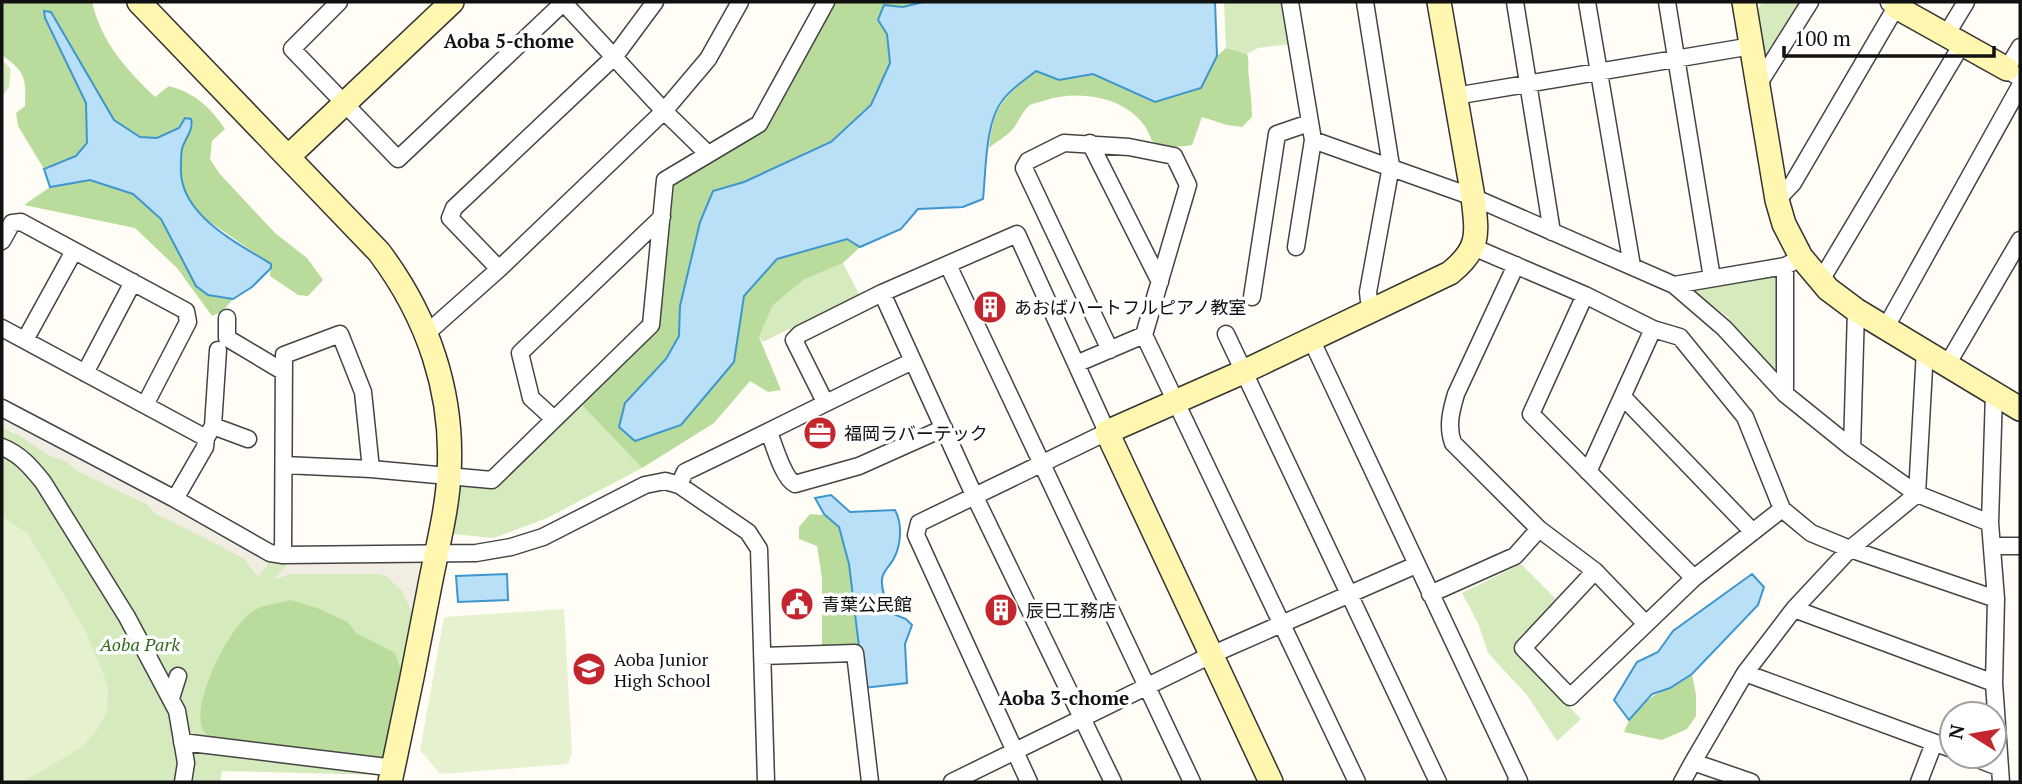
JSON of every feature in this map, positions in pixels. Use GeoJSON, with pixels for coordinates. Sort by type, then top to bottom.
{"type":"FeatureCollection","features":[{"type":"Feature","properties":{"kind":"street"},"geometry":{"type":"LineString","coordinates":[[139,2],[379,252],[395,274],[427,333],[437,361],[449,415],[449,477],[436,553],[388,775],[182,742]]}},
{"type":"Feature","properties":{"kind":"street"},"geometry":{"type":"LineString","coordinates":[[339,2],[292,48],[398,159],[564,2],[664,111],[708,153]]}},
{"type":"Feature","properties":{"kind":"street"},"geometry":{"type":"LineString","coordinates":[[289,156],[452,2]]}},
{"type":"Feature","properties":{"kind":"street"},"geometry":{"type":"LineString","coordinates":[[499,269],[450,218],[454,208],[615,56],[655,2]]}},
{"type":"Feature","properties":{"kind":"street"},"geometry":{"type":"LineString","coordinates":[[427,333],[499,269],[664,111],[708,59],[740,2]]}},
{"type":"Feature","properties":{"kind":"street"},"geometry":{"type":"LineString","coordinates":[[284,465],[371,469],[492,480],[651,325],[665,180],[759,124],[826,2]]}},
{"type":"Feature","properties":{"kind":"street"},"geometry":{"type":"LineString","coordinates":[[1290,2],[1313,140],[1296,247]]}},
{"type":"Feature","properties":{"kind":"street"},"geometry":{"type":"LineString","coordinates":[[1365,2],[1391,166],[1368,292],[1370,310]]}},
{"type":"Feature","properties":{"kind":"street"},"geometry":{"type":"LineString","coordinates":[[1029,782],[916,535],[919,523],[1041,463],[1243,372],[1450,273],[1466,260],[1473,247],[1476,229],[1473,197],[1439,2]]}},
{"type":"Feature","properties":{"kind":"street"},"geometry":{"type":"LineString","coordinates":[[1515,2],[1552,232]]}},
{"type":"Feature","properties":{"kind":"street"},"geometry":{"type":"LineString","coordinates":[[1587,2],[1632,266]]}},
{"type":"Feature","properties":{"kind":"street"},"geometry":{"type":"LineString","coordinates":[[1667,2],[1712,278]]}},
{"type":"Feature","properties":{"kind":"street"},"geometry":{"type":"LineString","coordinates":[[1744,2],[1777,200],[1793,262],[1785,394]]}},
{"type":"Feature","properties":{"kind":"street"},"geometry":{"type":"LineString","coordinates":[[1758,85],[1810,2]]}},
{"type":"Feature","properties":{"kind":"street"},"geometry":{"type":"LineString","coordinates":[[1821,282],[1954,40],[1966,2]]}},
{"type":"Feature","properties":{"kind":"street"},"geometry":{"type":"LineString","coordinates":[[1777,200],[1793,183],[1891,5],[2016,78]]}},
{"type":"Feature","properties":{"kind":"street"},"geometry":{"type":"LineString","coordinates":[[1455,96],[1752,46]]}},
{"type":"Feature","properties":{"kind":"street"},"geometry":{"type":"LineString","coordinates":[[1886,327],[2016,78],[2020,47]]}},
{"type":"Feature","properties":{"kind":"street"},"geometry":{"type":"LineString","coordinates":[[1252,297],[1277,134],[1310,123]]}},
{"type":"Feature","properties":{"kind":"street"},"geometry":{"type":"LineString","coordinates":[[1313,140],[1473,197],[1674,285],[1724,328],[1785,394],[1852,449],[1917,494],[1990,523]]}},
{"type":"Feature","properties":{"kind":"street"},"geometry":{"type":"LineString","coordinates":[[1110,350],[1024,167],[1028,161],[1064,143],[1129,147],[1174,156],[1188,185],[1144,335],[1357,782]]}},
{"type":"Feature","properties":{"kind":"street"},"geometry":{"type":"LineString","coordinates":[[1090,143],[1160,282]]}},
{"type":"Feature","properties":{"kind":"street"},"geometry":{"type":"LineString","coordinates":[[554,419],[531,398],[520,353],[662,217]]}},
{"type":"Feature","properties":{"kind":"street"},"geometry":{"type":"LineString","coordinates":[[2,241],[12,223],[21,222],[186,311],[188,321],[145,405]]}},
{"type":"Feature","properties":{"kind":"street"},"geometry":{"type":"LineString","coordinates":[[825,402],[794,340],[800,334],[882,293],[1017,234],[1271,782]]}},
{"type":"Feature","properties":{"kind":"street"},"geometry":{"type":"LineString","coordinates":[[1947,365],[2020,240]]}},
{"type":"Feature","properties":{"kind":"street"},"geometry":{"type":"LineString","coordinates":[[1473,247],[1585,295],[1653,329],[1680,337],[1745,417],[1782,509],[1811,533],[1996,599]]}},
{"type":"Feature","properties":{"kind":"street"},"geometry":{"type":"LineString","coordinates":[[25,340],[74,251]]}},
{"type":"Feature","properties":{"kind":"street"},"geometry":{"type":"LineString","coordinates":[[1674,285],[1793,262],[1856,310],[1947,365],[2012,399],[1990,523],[1996,599],[1994,683],[2000,774]]}},
{"type":"Feature","properties":{"kind":"street"},"geometry":{"type":"LineString","coordinates":[[947,265],[1192,782]]}},
{"type":"Feature","properties":{"kind":"street"},"geometry":{"type":"LineString","coordinates":[[1516,265],[1455,394],[1450,415],[1453,443],[1539,529],[1595,571],[1646,624]]}},
{"type":"Feature","properties":{"kind":"street"},"geometry":{"type":"LineString","coordinates":[[85,373],[133,282]]}},
{"type":"Feature","properties":{"kind":"street"},"geometry":{"type":"LineString","coordinates":[[882,293],[974,495],[1113,782]]}},
{"type":"Feature","properties":{"kind":"street"},"geometry":{"type":"LineString","coordinates":[[1585,295],[1531,414],[1694,578]]}},
{"type":"Feature","properties":{"kind":"street"},"geometry":{"type":"LineString","coordinates":[[1852,449],[1856,310]]}},
{"type":"Feature","properties":{"kind":"street"},"geometry":{"type":"LineString","coordinates":[[227,318],[227,338],[284,372]]}},
{"type":"Feature","properties":{"kind":"street"},"geometry":{"type":"LineString","coordinates":[[2,328],[145,405],[210,432],[248,439]]}},
{"type":"Feature","properties":{"kind":"street"},"geometry":{"type":"LineString","coordinates":[[1588,472],[1653,329]]}},
{"type":"Feature","properties":{"kind":"street"},"geometry":{"type":"LineString","coordinates":[[283,555],[284,355],[340,334],[363,392],[371,469]]}},
{"type":"Feature","properties":{"kind":"street"},"geometry":{"type":"LineString","coordinates":[[1226,334],[1438,782]]}},
{"type":"Feature","properties":{"kind":"street"},"geometry":{"type":"LineString","coordinates":[[1076,364],[1144,335]]}},
{"type":"Feature","properties":{"kind":"street"},"geometry":{"type":"LineString","coordinates":[[1311,339],[1519,781],[1517,782]]}},
{"type":"Feature","properties":{"kind":"street"},"geometry":{"type":"LineString","coordinates":[[175,499],[205,447],[210,432],[218,350]]}},
{"type":"Feature","properties":{"kind":"street"},"geometry":{"type":"LineString","coordinates":[[1682,782],[1745,673],[1794,609],[1850,549],[1917,494],[1925,350]]}},
{"type":"Feature","properties":{"kind":"street"},"geometry":{"type":"LineString","coordinates":[[679,485],[685,472],[913,361]]}},
{"type":"Feature","properties":{"kind":"street"},"geometry":{"type":"LineString","coordinates":[[1623,397],[1753,532]]}},
{"type":"Feature","properties":{"kind":"street"},"geometry":{"type":"LineString","coordinates":[[2,408],[271,553],[283,555],[476,553],[511,547],[543,537],[645,485],[666,481],[679,485],[748,532],[759,549],[766,782]]}},
{"type":"Feature","properties":{"kind":"street"},"geometry":{"type":"LineString","coordinates":[[769,432],[785,473],[790,482],[796,484],[859,466],[944,428]]}},
{"type":"Feature","properties":{"kind":"street"},"geometry":{"type":"LineString","coordinates":[[2,447],[12,451],[30,466],[43,482],[127,617],[171,698],[177,711],[186,763],[183,782]]}},
{"type":"Feature","properties":{"kind":"street"},"geometry":{"type":"LineString","coordinates":[[1595,571],[1523,648],[1570,697],[1694,578],[1782,509]]}},
{"type":"Feature","properties":{"kind":"street"},"geometry":{"type":"LineString","coordinates":[[1430,594],[1515,556],[1539,529]]}},
{"type":"Feature","properties":{"kind":"street"},"geometry":{"type":"LineString","coordinates":[[1992,545],[2020,546]]}},
{"type":"Feature","properties":{"kind":"street"},"geometry":{"type":"LineString","coordinates":[[952,782],[1212,655],[1416,565]]}},
{"type":"Feature","properties":{"kind":"street"},"geometry":{"type":"LineString","coordinates":[[1794,609],[1994,683]]}},
{"type":"Feature","properties":{"kind":"street"},"geometry":{"type":"LineString","coordinates":[[762,656],[855,653],[870,782]]}},
{"type":"Feature","properties":{"kind":"street"},"geometry":{"type":"LineString","coordinates":[[1745,673],[1938,745]]}},
{"type":"Feature","properties":{"kind":"street"},"geometry":{"type":"LineString","coordinates":[[171,698],[178,677]]}},
{"type":"Feature","properties":{"kind":"street"},"geometry":{"type":"LineString","coordinates":[[1919,782],[1934,743]]}},
{"type":"Feature","properties":{"kind":"street"},"geometry":{"type":"LineString","coordinates":[[1693,762],[1751,782]]}},
{"type":"Feature","properties":{"kind":"green space"},"geometry":{"type":"Polygon","coordinates":[[[2,2],[92,2],[108,42],[134,76],[155,97],[169,86],[194,97],[214,114],[225,129],[212,141],[210,159],[219,173],[275,233],[307,258],[323,280],[308,296],[298,295],[270,276],[271,264],[204,218],[188,200],[180,171],[182,148],[193,125],[185,118],[179,128],[157,138],[140,137],[114,120],[51,12],[44,11],[86,103],[87,143],[76,156],[44,169],[18,126],[16,113],[25,106],[25,88],[20,71],[2,55],[2,2]]]}},
{"type":"Feature","properties":{"kind":"green space"},"geometry":{"type":"Polygon","coordinates":[[[836,2],[923,2],[903,7],[878,19],[887,34],[890,63],[871,105],[831,142],[744,182],[713,191],[700,222],[680,306],[679,336],[666,359],[625,403],[681,425],[734,362],[744,296],[777,259],[847,239],[860,247],[843,263],[805,279],[773,305],[759,337],[781,390],[768,392],[750,381],[714,423],[642,468],[582,405],[660,326],[674,184],[766,124],[836,2]]]}},
{"type":"Feature","properties":{"kind":"green space"},"geometry":{"type":"Polygon","coordinates":[[[1224,2],[1285,2],[1291,44],[1258,48],[1247,54],[1226,48],[1224,2]]]}},
{"type":"Feature","properties":{"kind":"green space"},"geometry":{"type":"Polygon","coordinates":[[[1762,2],[1802,2],[1761,65],[1752,19],[1762,2]]]}},
{"type":"Feature","properties":{"kind":"green space"},"geometry":{"type":"Polygon","coordinates":[[[1226,48],[1247,54],[1248,57],[1252,117],[1242,127],[1202,117],[1192,145],[1167,146],[1152,141],[1145,127],[1123,106],[1108,100],[1076,95],[1030,105],[1011,131],[989,148],[997,112],[1008,96],[1036,71],[1059,80],[1093,74],[1155,102],[1201,88],[1217,56],[1226,48]]]}},
{"type":"Feature","properties":{"kind":"green space"},"geometry":{"type":"Polygon","coordinates":[[[2,60],[11,69],[9,87],[2,97],[2,60]]]}},
{"type":"Feature","properties":{"kind":"green space"},"geometry":{"type":"Polygon","coordinates":[[[90,180],[133,194],[161,219],[196,286],[208,295],[233,299],[223,311],[212,316],[177,268],[135,228],[24,205],[50,187],[90,180]]]}},
{"type":"Feature","properties":{"kind":"green space"},"geometry":{"type":"Polygon","coordinates":[[[843,263],[861,298],[792,333],[789,329],[763,342],[759,337],[773,305],[805,279],[843,263]]]}},
{"type":"Feature","properties":{"kind":"green space"},"geometry":{"type":"Polygon","coordinates":[[[1776,275],[1780,277],[1781,378],[1727,316],[1688,288],[1776,275]]]}},
{"type":"Feature","properties":{"kind":"green space"},"geometry":{"type":"Polygon","coordinates":[[[582,405],[642,468],[547,518],[494,538],[452,534],[460,486],[492,487],[582,405]]]}},
{"type":"Feature","properties":{"kind":"green space","name":"Aoba Park"},"geometry":{"type":"Polygon","coordinates":[[[2,414],[269,559],[288,563],[422,562],[381,775],[222,771],[220,782],[2,782],[2,414]]]}},
{"type":"Feature","properties":{"kind":"green space"},"geometry":{"type":"Polygon","coordinates":[[[810,514],[835,516],[863,600],[859,646],[822,645],[822,578],[817,546],[799,539],[799,527],[810,514]]]}},
{"type":"Feature","properties":{"kind":"green space"},"geometry":{"type":"Polygon","coordinates":[[[2,516],[28,534],[86,632],[108,686],[107,712],[97,730],[82,747],[23,782],[2,782],[2,516]]]}},
{"type":"Feature","properties":{"kind":"green space"},"geometry":{"type":"Polygon","coordinates":[[[1521,564],[1558,601],[1514,650],[1581,719],[1557,741],[1527,695],[1488,653],[1478,623],[1462,593],[1521,564]]]}},
{"type":"Feature","properties":{"kind":"green space"},"geometry":{"type":"Polygon","coordinates":[[[291,600],[348,622],[356,633],[395,653],[401,671],[384,761],[215,741],[203,730],[202,702],[207,684],[235,630],[255,610],[291,600]]]}},
{"type":"Feature","properties":{"kind":"green space"},"geometry":{"type":"Polygon","coordinates":[[[564,609],[572,754],[568,764],[440,774],[420,750],[444,617],[564,609]]]}},
{"type":"Feature","properties":{"kind":"green space"},"geometry":{"type":"Polygon","coordinates":[[[1692,674],[1696,716],[1687,729],[1662,740],[1624,732],[1644,703],[1692,674]]]}},
{"type":"Feature","properties":{"kind":"shaded area"},"geometry":{"type":"Polygon","coordinates":[[[2,414],[272,559],[258,577],[244,559],[156,514],[146,504],[79,472],[65,461],[48,455],[20,436],[2,428],[2,414]]]}},
{"type":"Feature","properties":{"kind":"shaded area"},"geometry":{"type":"Polygon","coordinates":[[[422,562],[412,612],[402,591],[386,576],[378,574],[293,574],[274,579],[288,563],[422,562]]]}},
{"type":"Feature","properties":{"kind":"water"},"geometry":{"type":"Polygon","coordinates":[[[923,2],[1215,2],[1217,56],[1201,88],[1155,102],[1093,74],[1059,80],[1036,71],[1009,93],[996,110],[989,134],[983,199],[963,207],[918,209],[901,229],[860,247],[847,239],[777,259],[744,296],[734,362],[681,425],[635,441],[619,427],[625,403],[666,359],[679,336],[680,306],[700,222],[713,191],[744,182],[831,142],[871,105],[890,63],[887,34],[878,20],[884,5],[903,7],[923,2]]]}},
{"type":"Feature","properties":{"kind":"water"},"geometry":{"type":"Polygon","coordinates":[[[44,11],[51,12],[114,120],[140,137],[157,138],[179,128],[185,118],[191,119],[182,151],[182,182],[188,198],[211,225],[271,264],[271,268],[252,287],[233,299],[208,295],[196,286],[161,219],[133,194],[90,180],[50,187],[44,169],[76,156],[87,143],[86,103],[44,11]]]}},
{"type":"Feature","properties":{"kind":"water"},"geometry":{"type":"Polygon","coordinates":[[[831,495],[850,512],[895,510],[898,516],[898,548],[883,574],[882,584],[891,613],[906,619],[912,625],[905,644],[907,683],[864,688],[849,564],[839,527],[824,514],[815,498],[831,495]]]}},
{"type":"Feature","properties":{"kind":"water"},"geometry":{"type":"Polygon","coordinates":[[[507,574],[508,600],[458,602],[456,576],[507,574]]]}},
{"type":"Feature","properties":{"kind":"water"},"geometry":{"type":"Polygon","coordinates":[[[1752,574],[1764,587],[1758,605],[1692,674],[1670,688],[1652,694],[1629,720],[1614,700],[1637,662],[1658,652],[1673,631],[1752,574]]]}},
{"type":"Feature","properties":{"kind":"place","name":"あおばハートフルピアノ教室"},"geometry":{"type":"Point","coordinates":[990,307]}},
{"type":"Feature","properties":{"kind":"place","name":"福岡ラバーテック"},"geometry":{"type":"Point","coordinates":[820,433]}},
{"type":"Feature","properties":{"kind":"place","name":"青葉公民館"},"geometry":{"type":"Point","coordinates":[797,604]}},
{"type":"Feature","properties":{"kind":"place","name":"辰巳工務店"},"geometry":{"type":"Point","coordinates":[1001,610]}},
{"type":"Feature","properties":{"kind":"place","name":"Aoba Junior High School"},"geometry":{"type":"Point","coordinates":[589,669]}},
{"type":"Feature","properties":{"kind":"district","name":"Aoba 5-chome"},"geometry":{"type":"Point","coordinates":[509,40]}},
{"type":"Feature","properties":{"kind":"district","name":"Aoba 3-chome"},"geometry":{"type":"Point","coordinates":[1064,697]}}]}
